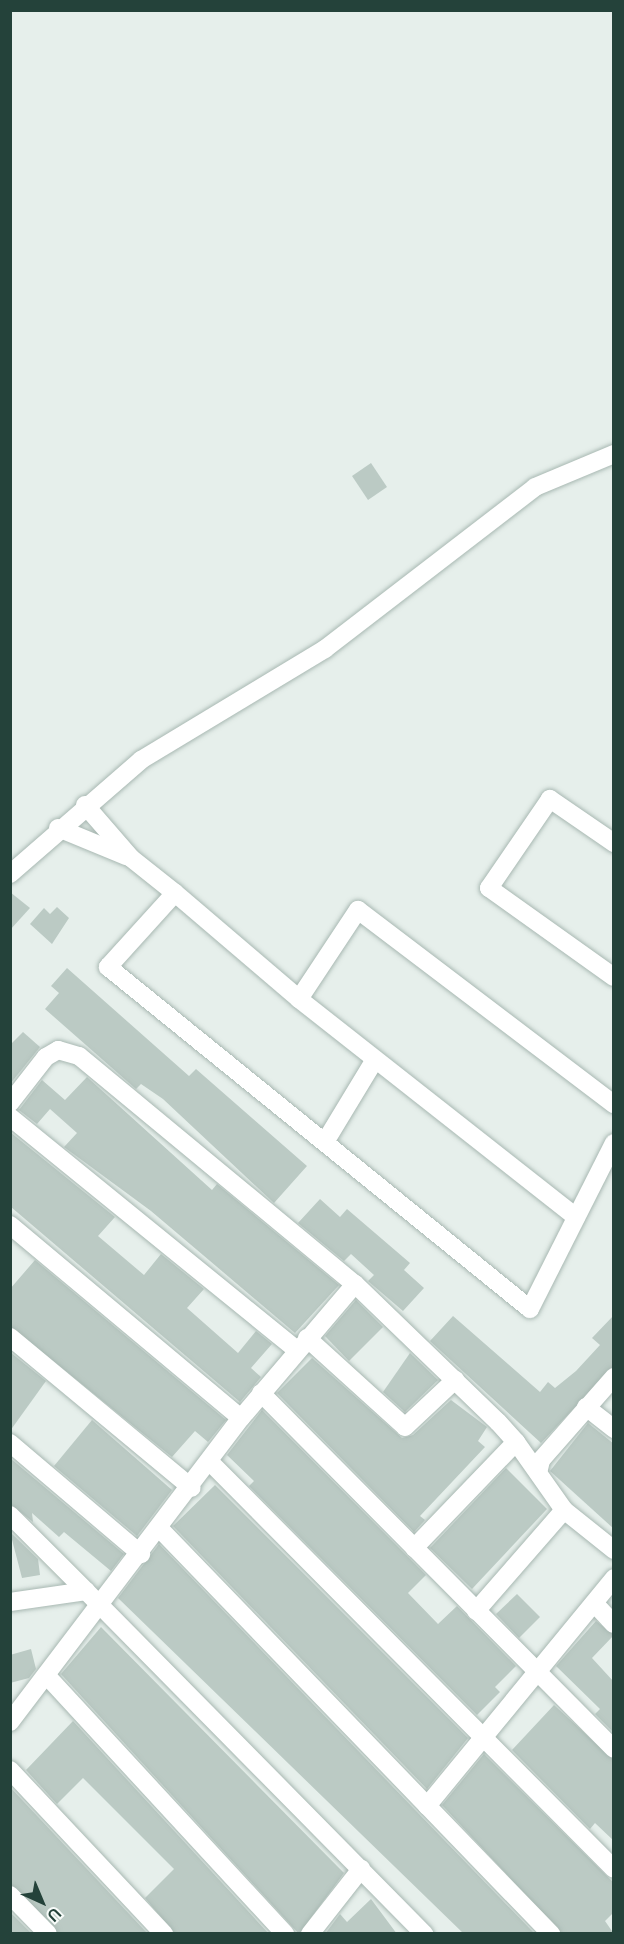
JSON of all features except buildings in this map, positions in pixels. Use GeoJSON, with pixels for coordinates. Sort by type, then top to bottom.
{"type":"FeatureCollection","features":[{"type":"Feature","properties":{"kind":"street"},"geometry":{"type":"LineString","coordinates":[[10,874],[58,828],[141,760],[325,649],[535,487],[614,454]]}},
{"type":"Feature","properties":{"kind":"street"},"geometry":{"type":"LineString","coordinates":[[614,843],[550,799],[489,888],[614,977]]}},
{"type":"Feature","properties":{"kind":"street"},"geometry":{"type":"LineString","coordinates":[[85,806],[131,858],[374,1062],[576,1217]]}},
{"type":"Feature","properties":{"kind":"street"},"geometry":{"type":"LineString","coordinates":[[58,828],[131,858]]}},
{"type":"Feature","properties":{"kind":"street"},"geometry":{"type":"LineString","coordinates":[[174,893],[108,967],[530,1309],[614,1143]]}},
{"type":"Feature","properties":{"kind":"street"},"geometry":{"type":"LineString","coordinates":[[299,999],[358,910],[614,1104]]}},
{"type":"Feature","properties":{"kind":"street"},"geometry":{"type":"LineString","coordinates":[[10,1103],[46,1057],[58,1050],[79,1056],[355,1284],[516,1442],[539,1469],[564,1510],[614,1550]]}},
{"type":"Feature","properties":{"kind":"street"},"geometry":{"type":"LineString","coordinates":[[325,1142],[374,1062]]}},
{"type":"Feature","properties":{"kind":"street"},"geometry":{"type":"LineString","coordinates":[[10,1117],[405,1427],[455,1380]]}},
{"type":"Feature","properties":{"kind":"street"},"geometry":{"type":"LineString","coordinates":[[10,1224],[242,1418]]}},
{"type":"Feature","properties":{"kind":"street"},"geometry":{"type":"LineString","coordinates":[[10,1722],[161,1530],[242,1418],[302,1344],[355,1284]]}},
{"type":"Feature","properties":{"kind":"street"},"geometry":{"type":"LineString","coordinates":[[10,1337],[192,1488]]}},
{"type":"Feature","properties":{"kind":"street"},"geometry":{"type":"LineString","coordinates":[[539,1469],[586,1407],[614,1377]]}},
{"type":"Feature","properties":{"kind":"street"},"geometry":{"type":"LineString","coordinates":[[261,1394],[614,1749]]}},
{"type":"Feature","properties":{"kind":"street"},"geometry":{"type":"LineString","coordinates":[[586,1407],[614,1429]]}},
{"type":"Feature","properties":{"kind":"street"},"geometry":{"type":"LineString","coordinates":[[414,1548],[516,1442]]}},
{"type":"Feature","properties":{"kind":"street"},"geometry":{"type":"LineString","coordinates":[[10,1443],[141,1554]]}},
{"type":"Feature","properties":{"kind":"street"},"geometry":{"type":"LineString","coordinates":[[210,1462],[614,1869]]}},
{"type":"Feature","properties":{"kind":"street"},"geometry":{"type":"LineString","coordinates":[[476,1611],[564,1510]]}},
{"type":"Feature","properties":{"kind":"street"},"geometry":{"type":"LineString","coordinates":[[10,1515],[424,1934]]}},
{"type":"Feature","properties":{"kind":"street"},"geometry":{"type":"LineString","coordinates":[[161,1530],[551,1934]]}},
{"type":"Feature","properties":{"kind":"street"},"geometry":{"type":"LineString","coordinates":[[427,1806],[596,1605],[614,1578]]}},
{"type":"Feature","properties":{"kind":"street"},"geometry":{"type":"LineString","coordinates":[[10,1602],[86,1591]]}},
{"type":"Feature","properties":{"kind":"street"},"geometry":{"type":"LineString","coordinates":[[596,1605],[614,1624]]}},
{"type":"Feature","properties":{"kind":"street"},"geometry":{"type":"LineString","coordinates":[[47,1676],[285,1934]]}},
{"type":"Feature","properties":{"kind":"street"},"geometry":{"type":"LineString","coordinates":[[10,1701],[30,1698]]}},
{"type":"Feature","properties":{"kind":"street"},"geometry":{"type":"LineString","coordinates":[[10,1770],[164,1934]]}},
{"type":"Feature","properties":{"kind":"street"},"geometry":{"type":"LineString","coordinates":[[310,1934],[361,1869]]}},
{"type":"Feature","properties":{"kind":"street"},"geometry":{"type":"LineString","coordinates":[[10,1895],[48,1934]]}}]}
